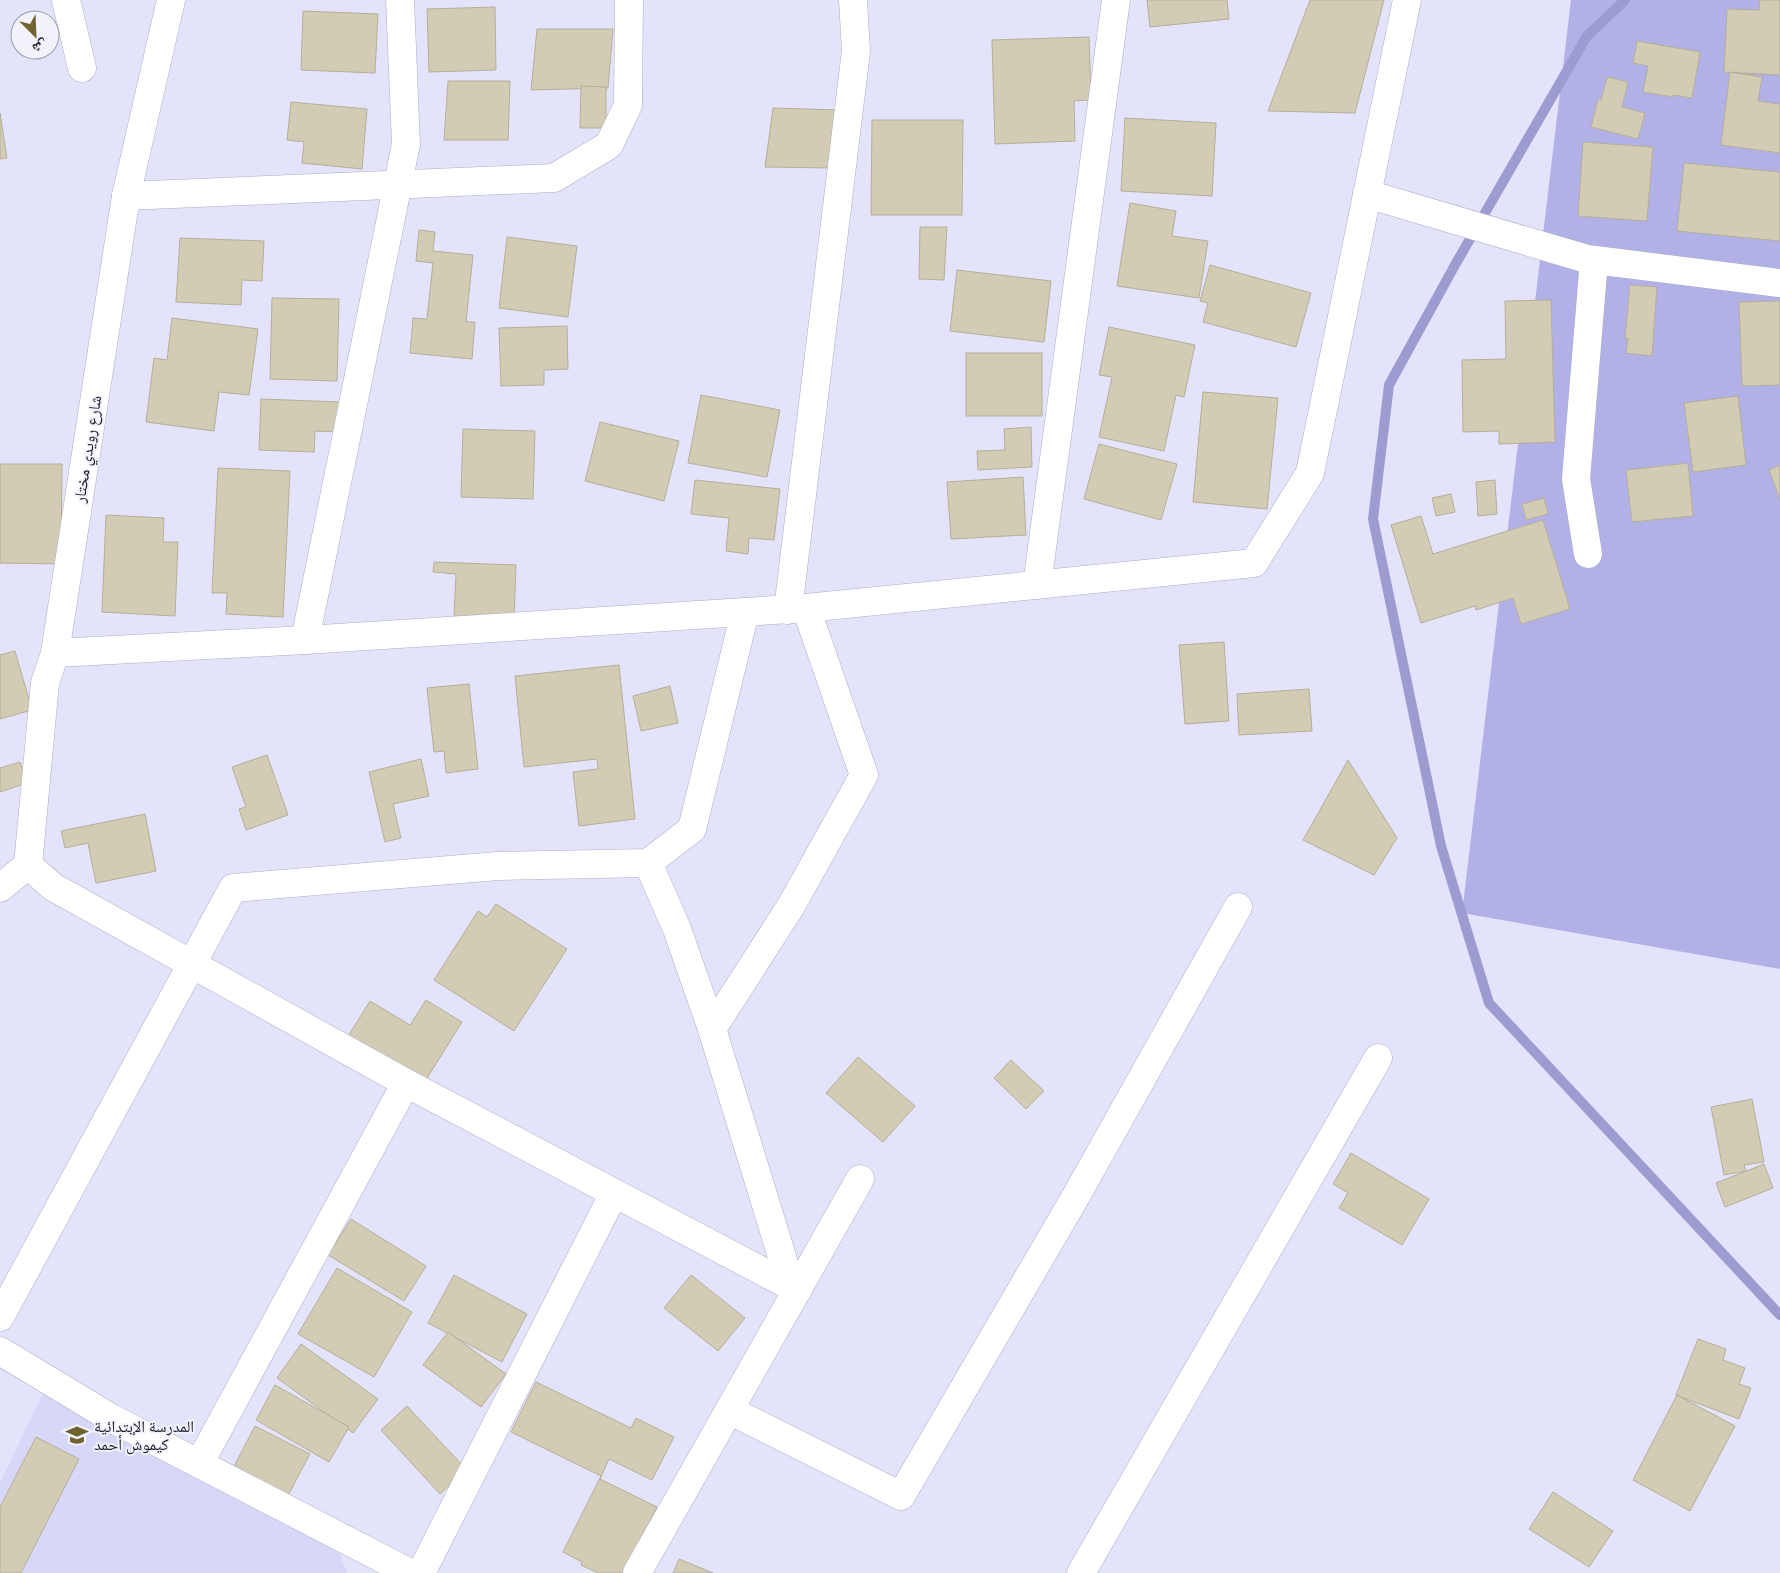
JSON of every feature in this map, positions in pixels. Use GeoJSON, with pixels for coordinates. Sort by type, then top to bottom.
{"type":"FeatureCollection","features":[{"type":"Feature","properties":{"kind":"street"},"geometry":{"type":"LineString","coordinates":[[66,0],[82,68]]}},
{"type":"Feature","properties":{"kind":"street","name":"شارع رويدي مختار"},"geometry":{"type":"LineString","coordinates":[[28,865],[45,683],[55,652],[126,196],[171,0]]}},
{"type":"Feature","properties":{"kind":"street"},"geometry":{"type":"LineString","coordinates":[[305,640],[406,144],[400,0]]}},
{"type":"Feature","properties":{"kind":"street"},"geometry":{"type":"LineString","coordinates":[[126,196],[554,178],[609,144],[628,105],[628,0]]}},
{"type":"Feature","properties":{"kind":"street"},"geometry":{"type":"LineString","coordinates":[[712,1029],[791,906],[864,775],[797,609],[856,51],[853,0]]}},
{"type":"Feature","properties":{"kind":"street"},"geometry":{"type":"LineString","coordinates":[[1037,585],[1116,0]]}},
{"type":"Feature","properties":{"kind":"street"},"geometry":{"type":"LineString","coordinates":[[55,652],[305,640],[797,609],[1254,563],[1310,473],[1407,0]]}},
{"type":"Feature","properties":{"kind":"street"},"geometry":{"type":"LineString","coordinates":[[1367,194],[1594,260],[1780,283]]}},
{"type":"Feature","properties":{"kind":"street"},"geometry":{"type":"LineString","coordinates":[[1588,554],[1576,479],[1594,260]]}},
{"type":"Feature","properties":{"kind":"street"},"geometry":{"type":"LineString","coordinates":[[0,1317],[233,888],[498,866],[648,863],[692,829],[745,612]]}},
{"type":"Feature","properties":{"kind":"street"},"geometry":{"type":"LineString","coordinates":[[648,863],[677,929],[712,1029],[794,1288]]}},
{"type":"Feature","properties":{"kind":"street"},"geometry":{"type":"LineString","coordinates":[[0,888],[28,865],[53,887],[406,1083],[794,1288]]}},
{"type":"Feature","properties":{"kind":"street"},"geometry":{"type":"LineString","coordinates":[[729,1410],[901,1496],[1076,1196],[1238,907]]}},
{"type":"Feature","properties":{"kind":"street"},"geometry":{"type":"LineString","coordinates":[[1081,1573],[1378,1058]]}},
{"type":"Feature","properties":{"kind":"street"},"geometry":{"type":"LineString","coordinates":[[199,1464],[406,1083]]}},
{"type":"Feature","properties":{"kind":"street"},"geometry":{"type":"LineString","coordinates":[[637,1573],[729,1410],[794,1288],[860,1178]]}},
{"type":"Feature","properties":{"kind":"street"},"geometry":{"type":"LineString","coordinates":[[421,1573],[614,1193]]}},
{"type":"Feature","properties":{"kind":"street"},"geometry":{"type":"LineString","coordinates":[[0,1351],[111,1418],[410,1573]]}},
{"type":"Feature","properties":{"kind":"shaded area"},"geometry":{"type":"Polygon","coordinates":[[[1571,0],[1780,0],[1780,969],[1462,913],[1571,0]]]}},
{"type":"Feature","properties":{"kind":"shaded area","name":"المدرسة الإبتدائية كيموش أحمد"},"geometry":{"type":"Polygon","coordinates":[[[46,1387],[339,1552],[347,1573],[0,1573],[0,1483],[46,1387]]]}},
{"type":"Feature","properties":{"kind":"building"},"geometry":{"type":"Polygon","coordinates":[[[1147,0],[1227,0],[1229,19],[1150,27],[1147,0]]]}},
{"type":"Feature","properties":{"kind":"building"},"geometry":{"type":"Polygon","coordinates":[[[1310,0],[1384,0],[1355,113],[1268,111],[1310,0]]]}},
{"type":"Feature","properties":{"kind":"building"},"geometry":{"type":"Polygon","coordinates":[[[1760,0],[1780,0],[1780,75],[1724,72],[1727,9],[1759,10],[1760,0]]]}},
{"type":"Feature","properties":{"kind":"building"},"geometry":{"type":"Polygon","coordinates":[[[495,7],[496,70],[429,72],[427,9],[495,7]]]}},
{"type":"Feature","properties":{"kind":"building"},"geometry":{"type":"Polygon","coordinates":[[[303,11],[378,14],[375,73],[301,70],[303,11]]]}},
{"type":"Feature","properties":{"kind":"building"},"geometry":{"type":"Polygon","coordinates":[[[537,29],[613,29],[608,88],[531,90],[537,29]]]}},
{"type":"Feature","properties":{"kind":"building"},"geometry":{"type":"Polygon","coordinates":[[[1089,37],[1091,100],[1074,101],[1075,141],[995,144],[992,40],[1089,37]]]}},
{"type":"Feature","properties":{"kind":"building"},"geometry":{"type":"Polygon","coordinates":[[[1637,41],[1700,52],[1692,98],[1643,92],[1648,66],[1633,63],[1637,41]]]}},
{"type":"Feature","properties":{"kind":"building"},"geometry":{"type":"Polygon","coordinates":[[[1730,72],[1762,77],[1758,101],[1780,104],[1780,153],[1721,145],[1730,72]]]}},
{"type":"Feature","properties":{"kind":"building"},"geometry":{"type":"Polygon","coordinates":[[[1607,77],[1628,82],[1622,107],[1645,113],[1638,139],[1591,127],[1598,99],[1601,100],[1607,77]]]}},
{"type":"Feature","properties":{"kind":"building"},"geometry":{"type":"Polygon","coordinates":[[[448,81],[510,81],[508,140],[444,140],[448,81]]]}},
{"type":"Feature","properties":{"kind":"building"},"geometry":{"type":"Polygon","coordinates":[[[581,86],[606,87],[606,128],[580,128],[581,86]]]}},
{"type":"Feature","properties":{"kind":"building"},"geometry":{"type":"Polygon","coordinates":[[[291,102],[367,109],[362,169],[302,163],[304,142],[287,140],[291,102]]]}},
{"type":"Feature","properties":{"kind":"building"},"geometry":{"type":"Polygon","coordinates":[[[773,108],[839,110],[832,168],[765,167],[773,108]]]}},
{"type":"Feature","properties":{"kind":"building"},"geometry":{"type":"Polygon","coordinates":[[[0,113],[7,158],[0,159],[0,113]]]}},
{"type":"Feature","properties":{"kind":"building"},"geometry":{"type":"Polygon","coordinates":[[[1125,118],[1216,123],[1212,196],[1121,191],[1125,118]]]}},
{"type":"Feature","properties":{"kind":"building"},"geometry":{"type":"Polygon","coordinates":[[[872,120],[963,120],[962,215],[871,215],[872,120]]]}},
{"type":"Feature","properties":{"kind":"building"},"geometry":{"type":"Polygon","coordinates":[[[1583,142],[1653,147],[1647,221],[1578,216],[1583,142]]]}},
{"type":"Feature","properties":{"kind":"building"},"geometry":{"type":"Polygon","coordinates":[[[1684,163],[1780,172],[1780,241],[1677,231],[1684,163]]]}},
{"type":"Feature","properties":{"kind":"building"},"geometry":{"type":"Polygon","coordinates":[[[1130,203],[1176,211],[1172,236],[1208,241],[1199,298],[1117,286],[1130,203]]]}},
{"type":"Feature","properties":{"kind":"building"},"geometry":{"type":"Polygon","coordinates":[[[920,227],[947,227],[944,280],[919,279],[920,227]]]}},
{"type":"Feature","properties":{"kind":"building"},"geometry":{"type":"Polygon","coordinates":[[[419,230],[435,232],[433,251],[473,255],[466,322],[475,322],[472,359],[410,353],[413,318],[427,319],[433,263],[416,261],[419,230]]]}},
{"type":"Feature","properties":{"kind":"building"},"geometry":{"type":"Polygon","coordinates":[[[507,237],[577,246],[568,317],[499,308],[507,237]]]}},
{"type":"Feature","properties":{"kind":"building"},"geometry":{"type":"Polygon","coordinates":[[[180,238],[264,241],[262,281],[242,280],[241,305],[176,302],[180,238]]]}},
{"type":"Feature","properties":{"kind":"building"},"geometry":{"type":"Polygon","coordinates":[[[1210,265],[1311,293],[1296,347],[1203,322],[1208,303],[1200,301],[1210,265]]]}},
{"type":"Feature","properties":{"kind":"building"},"geometry":{"type":"Polygon","coordinates":[[[957,270],[1051,281],[1044,342],[950,331],[957,270]]]}},
{"type":"Feature","properties":{"kind":"building"},"geometry":{"type":"Polygon","coordinates":[[[1630,285],[1657,287],[1652,356],[1626,353],[1628,338],[1625,338],[1630,285]]]}},
{"type":"Feature","properties":{"kind":"building"},"geometry":{"type":"Polygon","coordinates":[[[272,298],[339,299],[337,381],[270,379],[272,298]]]}},
{"type":"Feature","properties":{"kind":"building"},"geometry":{"type":"Polygon","coordinates":[[[1551,300],[1555,442],[1499,444],[1499,431],[1463,432],[1462,360],[1506,359],[1505,301],[1551,300]]]}},
{"type":"Feature","properties":{"kind":"building"},"geometry":{"type":"Polygon","coordinates":[[[1780,301],[1780,385],[1742,386],[1739,302],[1780,301]]]}},
{"type":"Feature","properties":{"kind":"building"},"geometry":{"type":"Polygon","coordinates":[[[172,318],[258,329],[249,395],[219,392],[214,431],[146,422],[154,358],[167,360],[172,318]]]}},
{"type":"Feature","properties":{"kind":"building"},"geometry":{"type":"Polygon","coordinates":[[[567,326],[568,369],[544,370],[544,385],[501,386],[499,328],[567,326]]]}},
{"type":"Feature","properties":{"kind":"building"},"geometry":{"type":"Polygon","coordinates":[[[1109,327],[1195,345],[1184,397],[1176,395],[1164,451],[1099,437],[1112,377],[1099,375],[1109,327]]]}},
{"type":"Feature","properties":{"kind":"building"},"geometry":{"type":"Polygon","coordinates":[[[966,353],[1042,353],[1042,416],[966,416],[966,353]]]}},
{"type":"Feature","properties":{"kind":"building"},"geometry":{"type":"Polygon","coordinates":[[[1203,392],[1278,398],[1267,509],[1193,502],[1203,392]]]}},
{"type":"Feature","properties":{"kind":"building"},"geometry":{"type":"Polygon","coordinates":[[[701,395],[780,410],[767,477],[688,463],[701,395]]]}},
{"type":"Feature","properties":{"kind":"building"},"geometry":{"type":"Polygon","coordinates":[[[1738,396],[1746,465],[1693,472],[1684,403],[1738,396]]]}},
{"type":"Feature","properties":{"kind":"building"},"geometry":{"type":"Polygon","coordinates":[[[261,399],[341,402],[340,432],[315,431],[314,452],[259,450],[261,399]]]}},
{"type":"Feature","properties":{"kind":"building"},"geometry":{"type":"Polygon","coordinates":[[[600,422],[679,441],[664,501],[585,481],[600,422]]]}},
{"type":"Feature","properties":{"kind":"building"},"geometry":{"type":"Polygon","coordinates":[[[1031,427],[1032,467],[978,470],[977,451],[1005,450],[1004,429],[1031,427]]]}},
{"type":"Feature","properties":{"kind":"building"},"geometry":{"type":"Polygon","coordinates":[[[463,429],[535,431],[533,499],[461,497],[463,429]]]}},
{"type":"Feature","properties":{"kind":"building"},"geometry":{"type":"Polygon","coordinates":[[[1099,444],[1177,464],[1161,520],[1084,499],[1099,444]]]}},
{"type":"Feature","properties":{"kind":"building"},"geometry":{"type":"Polygon","coordinates":[[[1688,463],[1693,516],[1632,522],[1626,470],[1688,463]]]}},
{"type":"Feature","properties":{"kind":"building"},"geometry":{"type":"Polygon","coordinates":[[[0,464],[62,464],[61,564],[0,563],[0,464]]]}},
{"type":"Feature","properties":{"kind":"building"},"geometry":{"type":"Polygon","coordinates":[[[1780,465],[1780,500],[1769,470],[1780,465]]]}},
{"type":"Feature","properties":{"kind":"building"},"geometry":{"type":"Polygon","coordinates":[[[218,468],[290,471],[283,617],[226,614],[227,593],[212,593],[218,468]]]}},
{"type":"Feature","properties":{"kind":"building"},"geometry":{"type":"Polygon","coordinates":[[[1023,477],[1026,535],[951,539],[947,482],[1023,477]]]}},
{"type":"Feature","properties":{"kind":"building"},"geometry":{"type":"Polygon","coordinates":[[[695,480],[780,489],[774,540],[749,538],[748,554],[726,551],[729,518],[691,514],[695,480]]]}},
{"type":"Feature","properties":{"kind":"building"},"geometry":{"type":"Polygon","coordinates":[[[1495,480],[1497,514],[1478,516],[1476,482],[1495,480]]]}},
{"type":"Feature","properties":{"kind":"building"},"geometry":{"type":"Polygon","coordinates":[[[1451,494],[1455,512],[1436,516],[1432,498],[1451,494]]]}},
{"type":"Feature","properties":{"kind":"building"},"geometry":{"type":"Polygon","coordinates":[[[1544,498],[1548,514],[1526,520],[1522,504],[1544,498]]]}},
{"type":"Feature","properties":{"kind":"building"},"geometry":{"type":"Polygon","coordinates":[[[106,515],[164,518],[163,542],[178,542],[175,616],[102,612],[106,515]]]}},
{"type":"Feature","properties":{"kind":"building"},"geometry":{"type":"Polygon","coordinates":[[[1421,516],[1433,554],[1543,520],[1570,609],[1521,624],[1513,598],[1476,610],[1475,606],[1421,623],[1391,525],[1421,516]]]}},
{"type":"Feature","properties":{"kind":"building"},"geometry":{"type":"Polygon","coordinates":[[[434,562],[516,565],[514,619],[454,616],[456,574],[433,572],[434,562]]]}},
{"type":"Feature","properties":{"kind":"building"},"geometry":{"type":"Polygon","coordinates":[[[1224,642],[1229,721],[1185,724],[1179,645],[1224,642]]]}},
{"type":"Feature","properties":{"kind":"building"},"geometry":{"type":"Polygon","coordinates":[[[15,651],[32,710],[0,719],[0,655],[15,651]]]}},
{"type":"Feature","properties":{"kind":"building"},"geometry":{"type":"Polygon","coordinates":[[[619,665],[635,819],[579,826],[573,772],[598,769],[597,759],[524,767],[515,676],[619,665]]]}},
{"type":"Feature","properties":{"kind":"building"},"geometry":{"type":"Polygon","coordinates":[[[469,684],[478,769],[446,773],[444,751],[434,752],[427,688],[469,684]]]}},
{"type":"Feature","properties":{"kind":"building"},"geometry":{"type":"Polygon","coordinates":[[[670,686],[678,723],[641,731],[633,696],[670,686]]]}},
{"type":"Feature","properties":{"kind":"building"},"geometry":{"type":"Polygon","coordinates":[[[1309,689],[1312,731],[1239,735],[1237,694],[1309,689]]]}},
{"type":"Feature","properties":{"kind":"building"},"geometry":{"type":"Polygon","coordinates":[[[267,755],[288,815],[246,830],[239,809],[246,807],[232,767],[267,755]]]}},
{"type":"Feature","properties":{"kind":"building"},"geometry":{"type":"Polygon","coordinates":[[[421,759],[429,796],[393,804],[401,838],[385,842],[369,772],[421,759]]]}},
{"type":"Feature","properties":{"kind":"building"},"geometry":{"type":"Polygon","coordinates":[[[1348,760],[1397,838],[1374,875],[1303,840],[1348,760]]]}},
{"type":"Feature","properties":{"kind":"building"},"geometry":{"type":"Polygon","coordinates":[[[20,762],[27,783],[0,792],[0,768],[20,762]]]}},
{"type":"Feature","properties":{"kind":"building"},"geometry":{"type":"Polygon","coordinates":[[[145,814],[156,871],[96,883],[88,843],[65,848],[61,831],[145,814]]]}},
{"type":"Feature","properties":{"kind":"building"},"geometry":{"type":"Polygon","coordinates":[[[496,904],[567,949],[514,1031],[434,980],[478,911],[487,917],[496,904]]]}},
{"type":"Feature","properties":{"kind":"building"},"geometry":{"type":"Polygon","coordinates":[[[426,1000],[462,1022],[421,1088],[345,1041],[370,1001],[410,1025],[426,1000]]]}},
{"type":"Feature","properties":{"kind":"building"},"geometry":{"type":"Polygon","coordinates":[[[858,1057],[915,1106],[883,1142],[826,1093],[858,1057]]]}},
{"type":"Feature","properties":{"kind":"building"},"geometry":{"type":"Polygon","coordinates":[[[1011,1060],[1044,1091],[1026,1109],[994,1078],[1011,1060]]]}},
{"type":"Feature","properties":{"kind":"building"},"geometry":{"type":"Polygon","coordinates":[[[1752,1099],[1764,1162],[1744,1165],[1746,1171],[1724,1175],[1711,1107],[1752,1099]]]}},
{"type":"Feature","properties":{"kind":"building"},"geometry":{"type":"Polygon","coordinates":[[[1351,1153],[1429,1199],[1402,1245],[1339,1208],[1348,1193],[1333,1184],[1351,1153]]]}},
{"type":"Feature","properties":{"kind":"building"},"geometry":{"type":"Polygon","coordinates":[[[1764,1164],[1773,1188],[1725,1207],[1716,1183],[1764,1164]]]}},
{"type":"Feature","properties":{"kind":"building"},"geometry":{"type":"Polygon","coordinates":[[[351,1219],[426,1266],[404,1301],[328,1255],[351,1219]]]}},
{"type":"Feature","properties":{"kind":"building"},"geometry":{"type":"Polygon","coordinates":[[[337,1268],[412,1312],[374,1377],[298,1334],[337,1268]]]}},
{"type":"Feature","properties":{"kind":"building"},"geometry":{"type":"Polygon","coordinates":[[[454,1275],[527,1314],[502,1362],[428,1323],[454,1275]]]}},
{"type":"Feature","properties":{"kind":"building"},"geometry":{"type":"Polygon","coordinates":[[[691,1275],[745,1318],[718,1351],[664,1308],[691,1275]]]}},
{"type":"Feature","properties":{"kind":"building"},"geometry":{"type":"Polygon","coordinates":[[[448,1332],[506,1374],[481,1407],[423,1365],[448,1332]]]}},
{"type":"Feature","properties":{"kind":"building"},"geometry":{"type":"Polygon","coordinates":[[[1698,1339],[1726,1349],[1723,1360],[1745,1368],[1739,1384],[1751,1388],[1739,1419],[1676,1395],[1698,1339]]]}},
{"type":"Feature","properties":{"kind":"building"},"geometry":{"type":"Polygon","coordinates":[[[301,1344],[378,1399],[353,1433],[277,1378],[301,1344]]]}},
{"type":"Feature","properties":{"kind":"building"},"geometry":{"type":"Polygon","coordinates":[[[536,1382],[631,1428],[636,1418],[674,1437],[652,1480],[609,1459],[600,1479],[657,1507],[624,1573],[598,1573],[581,1565],[582,1562],[563,1552],[601,1476],[511,1432],[536,1382]]]}},
{"type":"Feature","properties":{"kind":"building"},"geometry":{"type":"Polygon","coordinates":[[[275,1385],[349,1427],[329,1462],[256,1420],[275,1385]]]}},
{"type":"Feature","properties":{"kind":"building"},"geometry":{"type":"Polygon","coordinates":[[[1677,1395],[1735,1426],[1690,1511],[1633,1480],[1677,1395]]]}},
{"type":"Feature","properties":{"kind":"building"},"geometry":{"type":"Polygon","coordinates":[[[407,1406],[466,1469],[440,1494],[381,1430],[407,1406]]]}},
{"type":"Feature","properties":{"kind":"building"},"geometry":{"type":"Polygon","coordinates":[[[255,1426],[310,1454],[285,1501],[231,1472],[255,1426]]]}},
{"type":"Feature","properties":{"kind":"building"},"geometry":{"type":"Polygon","coordinates":[[[36,1437],[79,1459],[21,1573],[0,1573],[0,1507],[36,1437]]]}},
{"type":"Feature","properties":{"kind":"building"},"geometry":{"type":"Polygon","coordinates":[[[1553,1492],[1613,1531],[1589,1567],[1529,1529],[1553,1492]]]}},
{"type":"Feature","properties":{"kind":"building"},"geometry":{"type":"Polygon","coordinates":[[[679,1559],[713,1573],[673,1573],[679,1559]]]}},
{"type":"Feature","properties":{"kind":"waterway"},"geometry":{"type":"LineString","coordinates":[[1625,0],[1587,36],[1455,265],[1389,385],[1373,519],[1441,846],[1489,1003],[1780,1315]]}},
{"type":"Feature","properties":{"kind":"place","name":"المدرسة الإبتدائية كيموش أحمد"},"geometry":{"type":"Point","coordinates":[77,1435]}}]}
